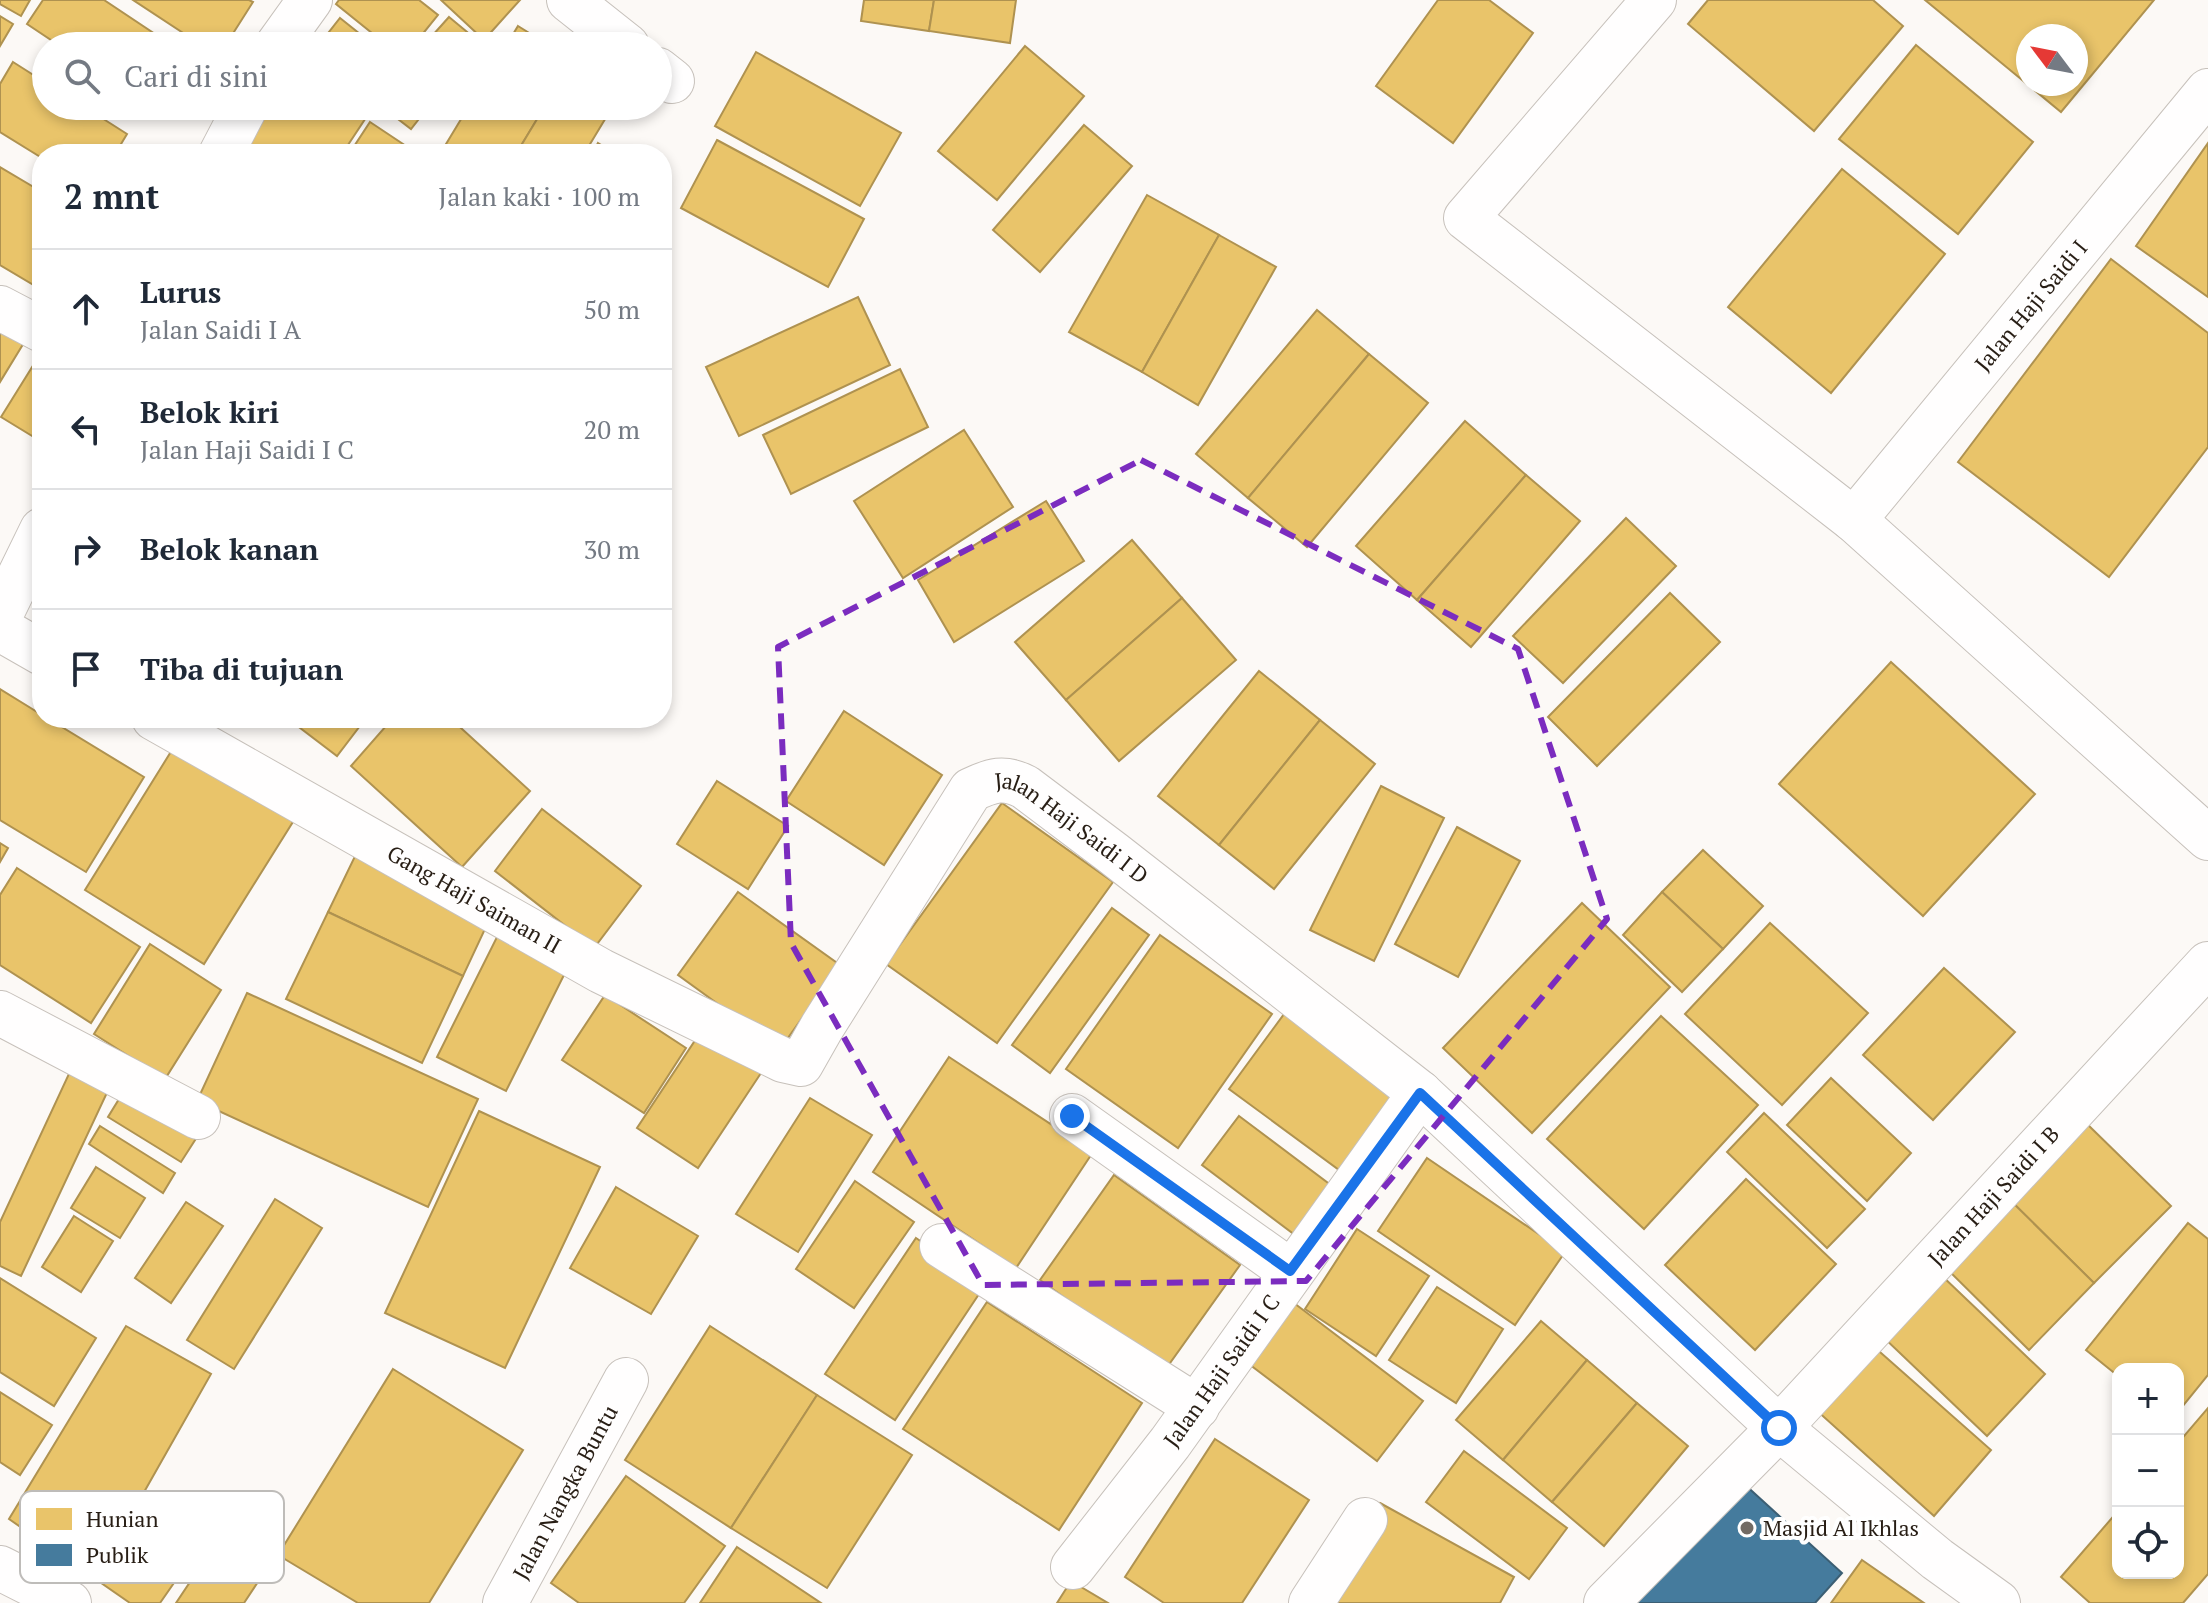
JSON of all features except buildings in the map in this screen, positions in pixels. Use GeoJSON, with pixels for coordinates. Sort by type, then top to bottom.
{"type":"FeatureCollection","features":[{"type":"Feature","properties":{"kind":"street"},"geometry":{"type":"LineString","coordinates":[[287,32],[310,0]]}},
{"type":"Feature","properties":{"kind":"street"},"geometry":{"type":"LineString","coordinates":[[569,0],[609,32]]}},
{"type":"Feature","properties":{"kind":"street"},"geometry":{"type":"LineString","coordinates":[[1654,0],[1466,218],[1854,520],[2208,838]]}},
{"type":"Feature","properties":{"kind":"street","name":"Jalan Haji Saidi I"},"geometry":{"type":"LineString","coordinates":[[1854,520],[2208,91]]}},
{"type":"Feature","properties":{"kind":"street"},"geometry":{"type":"LineString","coordinates":[[226,144],[239,120]]}},
{"type":"Feature","properties":{"kind":"street"},"geometry":{"type":"LineString","coordinates":[[0,308],[32,325]]}},
{"type":"Feature","properties":{"kind":"street"},"geometry":{"type":"LineString","coordinates":[[0,616],[32,550]]}},
{"type":"Feature","properties":{"kind":"street"},"geometry":{"type":"LineString","coordinates":[[0,629],[32,647]]}},
{"type":"Feature","properties":{"kind":"street","name":"Gang Haji Saiman II"},"geometry":{"type":"LineString","coordinates":[[172,728],[601,971],[783,1060],[801,1064]]}},
{"type":"Feature","properties":{"kind":"street","name":"Jalan Haji Saidi I D"},"geometry":{"type":"LineString","coordinates":[[801,1064],[971,790],[992,780],[1010,779],[1114,854],[1420,1093]]}},
{"type":"Feature","properties":{"kind":"street","name":"Jalan Haji Saidi I B"},"geometry":{"type":"LineString","coordinates":[[1606,1603],[1779,1428],[2208,964]]}},
{"type":"Feature","properties":{"kind":"street"},"geometry":{"type":"LineString","coordinates":[[0,1013],[198,1117]]}},
{"type":"Feature","properties":{"kind":"street"},"geometry":{"type":"LineString","coordinates":[[1420,1093],[1779,1428],[1937,1559],[1998,1603]]}},
{"type":"Feature","properties":{"kind":"street","name":"Jalan Haji Saidi I C"},"geometry":{"type":"LineString","coordinates":[[1073,1567],[1197,1407],[1290,1271],[1420,1093]]}},
{"type":"Feature","properties":{"kind":"street"},"geometry":{"type":"LineString","coordinates":[[1072,1116],[1290,1271]]}},
{"type":"Feature","properties":{"kind":"street"},"geometry":{"type":"LineString","coordinates":[[942,1246],[1197,1407]]}},
{"type":"Feature","properties":{"kind":"street","name":"Jalan Nangka Buntu"},"geometry":{"type":"LineString","coordinates":[[505,1603],[626,1380]]}},
{"type":"Feature","properties":{"kind":"street"},"geometry":{"type":"LineString","coordinates":[[1311,1603],[1365,1520]]}},
{"type":"Feature","properties":{"kind":"street"},"geometry":{"type":"LineString","coordinates":[[0,1568],[20,1578]]}},
{"type":"Feature","properties":{"kind":"street"},"geometry":{"type":"LineString","coordinates":[[30,1583],[69,1603]]}},
{"type":"Feature","properties":{"kind":"highlighted area"},"geometry":{"type":"Polygon","coordinates":[[[1141,460],[1518,649],[1607,919],[1306,1281],[983,1285],[791,943],[778,647],[1141,460]]]}},
{"type":"Feature","properties":{"kind":"place","name":"Masjid Al Ikhlas"},"geometry":{"type":"Point","coordinates":[1747,1528]}},
{"type":"Feature","properties":{"kind":"route"},"geometry":{"type":"LineString","coordinates":[[1072,1116],[1290,1271],[1420,1093],[1779,1428]]}}]}
